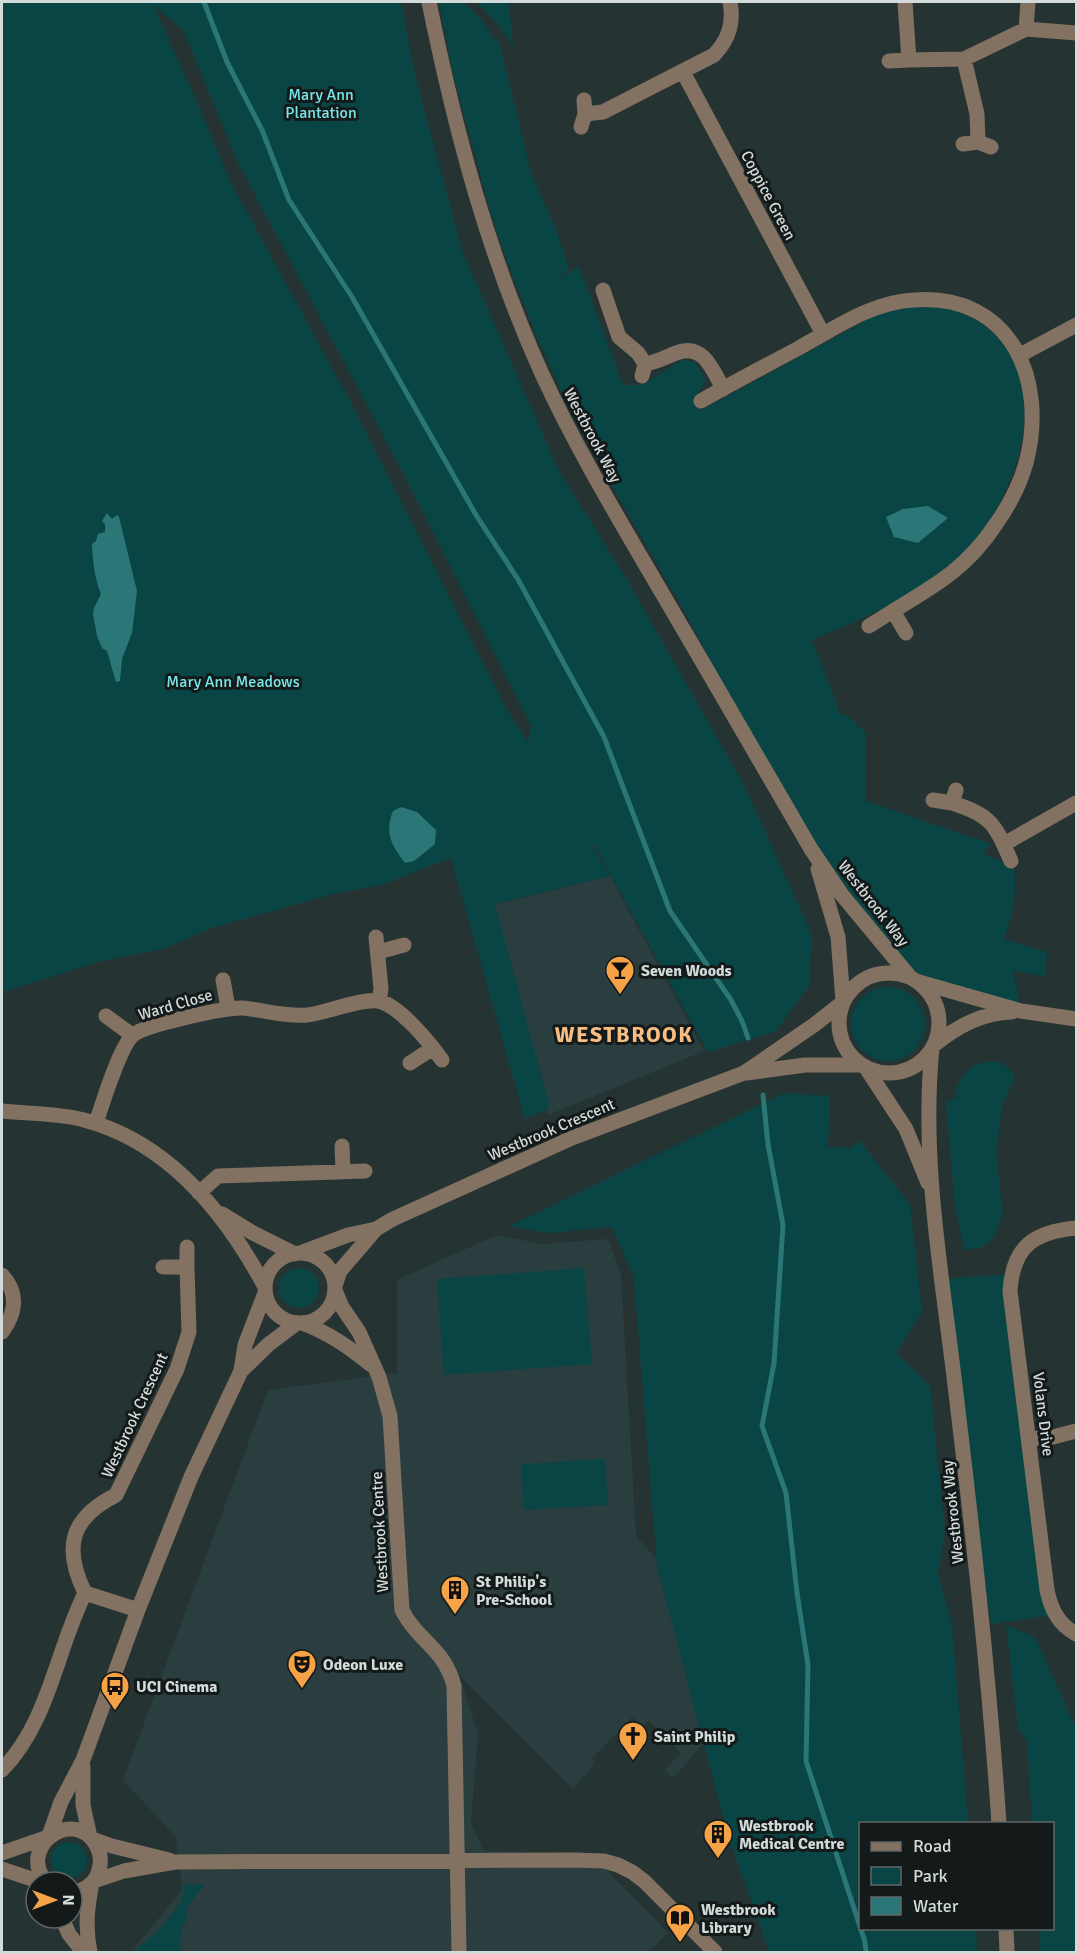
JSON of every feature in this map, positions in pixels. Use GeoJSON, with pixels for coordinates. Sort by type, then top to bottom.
{"type":"FeatureCollection","features":[{"type":"Feature","properties":{"kind":"street","name":"Westbrook Way"},"geometry":{"type":"LineString","coordinates":[[429,2],[448,93],[475,197],[512,302],[542,373],[599,486],[811,849],[842,895],[913,979]]}},
{"type":"Feature","properties":{"kind":"street"},"geometry":{"type":"LineString","coordinates":[[584,114],[603,112],[714,55],[726,40],[732,23],[730,2]]}},
{"type":"Feature","properties":{"kind":"street"},"geometry":{"type":"LineString","coordinates":[[905,2],[909,60]]}},
{"type":"Feature","properties":{"kind":"street"},"geometry":{"type":"LineString","coordinates":[[1026,29],[1028,2]]}},
{"type":"Feature","properties":{"kind":"street"},"geometry":{"type":"LineString","coordinates":[[889,61],[964,59],[1026,29],[1077,33]]}},
{"type":"Feature","properties":{"kind":"street"},"geometry":{"type":"LineString","coordinates":[[964,59],[977,114],[977,144]]}},
{"type":"Feature","properties":{"kind":"street","name":"Coppice Green"},"geometry":{"type":"LineString","coordinates":[[683,72],[824,334]]}},
{"type":"Feature","properties":{"kind":"street"},"geometry":{"type":"LineString","coordinates":[[603,290],[619,337],[638,353],[644,370],[684,351],[696,352],[707,359],[723,389]]}},
{"type":"Feature","properties":{"kind":"street"},"geometry":{"type":"LineString","coordinates":[[701,401],[878,306],[916,299],[967,307],[982,313],[1007,336],[1020,355],[1030,390],[1032,412],[1026,464],[1015,490],[997,523],[973,556],[942,582],[869,626]]}},
{"type":"Feature","properties":{"kind":"street"},"geometry":{"type":"LineString","coordinates":[[1020,355],[1077,325]]}},
{"type":"Feature","properties":{"kind":"street"},"geometry":{"type":"LineString","coordinates":[[893,611],[906,633]]}},
{"type":"Feature","properties":{"kind":"street"},"geometry":{"type":"LineString","coordinates":[[933,800],[954,796],[983,814],[996,828],[1011,861]]}},
{"type":"Feature","properties":{"kind":"street"},"geometry":{"type":"LineString","coordinates":[[1004,844],[1077,803]]}},
{"type":"Feature","properties":{"kind":"street","name":"Westbrook Way"},"geometry":{"type":"LineString","coordinates":[[811,849],[838,936],[843,1002]]}},
{"type":"Feature","properties":{"kind":"street"},"geometry":{"type":"LineString","coordinates":[[404,945],[377,944],[381,989],[379,1001],[390,1005],[414,1027],[437,1054],[410,1062]]}},
{"type":"Feature","properties":{"kind":"street"},"geometry":{"type":"LineString","coordinates":[[1022,1011],[999,1012],[960,1026],[933,1047],[922,1060],[896,1073],[881,1073],[864,1066],[848,1053],[840,1037],[838,1020],[843,1002],[852,988],[879,973],[895,973],[1022,1011],[1077,1019]]}},
{"type":"Feature","properties":{"kind":"street"},"geometry":{"type":"LineString","coordinates":[[913,979],[927,990],[934,1002],[938,1016],[938,1031],[933,1047]]}},
{"type":"Feature","properties":{"kind":"street","name":"Ward Close"},"geometry":{"type":"LineString","coordinates":[[223,980],[228,1008]]}},
{"type":"Feature","properties":{"kind":"street","name":"Ward Close"},"geometry":{"type":"LineString","coordinates":[[96,1124],[121,1056],[132,1035],[157,1025],[228,1008],[244,1008],[295,1016],[368,1001],[379,1001]]}},
{"type":"Feature","properties":{"kind":"street","name":"Westbrook Crescent"},"geometry":{"type":"LineString","coordinates":[[744,1073],[843,1002]]}},
{"type":"Feature","properties":{"kind":"street","name":"Ward Close"},"geometry":{"type":"LineString","coordinates":[[106,1016],[132,1035]]}},
{"type":"Feature","properties":{"kind":"street","name":"Westbrook Way"},"geometry":{"type":"LineString","coordinates":[[933,1047],[929,1097],[933,1197],[990,1698],[999,1822]]}},
{"type":"Feature","properties":{"kind":"street","name":"Westbrook Crescent"},"geometry":{"type":"LineString","coordinates":[[298,1253],[348,1235],[376,1229],[403,1214],[572,1138],[744,1073],[805,1065],[864,1066]]}},
{"type":"Feature","properties":{"kind":"street","name":"Westbrook Way"},"geometry":{"type":"LineString","coordinates":[[864,1066],[906,1129],[933,1197]]}},
{"type":"Feature","properties":{"kind":"street"},"geometry":{"type":"LineString","coordinates":[[2,1111],[61,1116],[96,1124],[142,1144],[166,1161],[217,1211],[253,1233],[320,1260],[327,1267],[335,1288],[328,1309],[312,1321],[300,1323],[286,1320],[276,1314],[269,1304],[265,1290],[217,1211]]}},
{"type":"Feature","properties":{"kind":"street"},"geometry":{"type":"LineString","coordinates":[[342,1146],[343,1171]]}},
{"type":"Feature","properties":{"kind":"street"},"geometry":{"type":"LineString","coordinates":[[199,1193],[218,1176],[365,1171]]}},
{"type":"Feature","properties":{"kind":"street","name":"Volans Drive"},"geometry":{"type":"LineString","coordinates":[[1077,1228],[1046,1233],[1035,1238],[1024,1248],[1011,1274],[1010,1291],[1050,1605],[1055,1616],[1064,1626],[1077,1634]]}},
{"type":"Feature","properties":{"kind":"street","name":"Westbrook Crescent"},"geometry":{"type":"LineString","coordinates":[[335,1288],[340,1271],[376,1229]]}},
{"type":"Feature","properties":{"kind":"street","name":"Westbrook Crescent"},"geometry":{"type":"LineString","coordinates":[[85,1593],[76,1574],[73,1557],[74,1538],[83,1518],[96,1506],[116,1495],[177,1369],[189,1332],[187,1247]]}},
{"type":"Feature","properties":{"kind":"street"},"geometry":{"type":"LineString","coordinates":[[40,1870],[38,1856],[41,1846],[48,1837],[61,1802],[83,1760],[138,1610],[191,1477],[241,1371],[245,1345],[271,1269],[286,1256],[298,1253]]}},
{"type":"Feature","properties":{"kind":"street"},"geometry":{"type":"LineString","coordinates":[[163,1267],[187,1267]]}},
{"type":"Feature","properties":{"kind":"street"},"geometry":{"type":"LineString","coordinates":[[2,1275],[13,1293],[15,1308],[2,1332]]}},
{"type":"Feature","properties":{"kind":"street","name":"Westbrook Centre"},"geometry":{"type":"LineString","coordinates":[[335,1288],[342,1307],[359,1332],[379,1377],[390,1416],[402,1610],[415,1630],[444,1661],[454,1686],[459,1953]]}},
{"type":"Feature","properties":{"kind":"street"},"geometry":{"type":"LineString","coordinates":[[241,1371],[269,1344],[300,1323]]}},
{"type":"Feature","properties":{"kind":"street","name":"Westbrook Centre"},"geometry":{"type":"LineString","coordinates":[[300,1323],[318,1329],[345,1344],[373,1367]]}},
{"type":"Feature","properties":{"kind":"street"},"geometry":{"type":"LineString","coordinates":[[1030,1439],[1055,1437],[1077,1431]]}},
{"type":"Feature","properties":{"kind":"street"},"geometry":{"type":"LineString","coordinates":[[2,1770],[20,1749],[40,1712],[74,1614],[85,1593],[138,1610]]}},
{"type":"Feature","properties":{"kind":"street"},"geometry":{"type":"LineString","coordinates":[[83,1760],[83,1805],[91,1838],[100,1855],[99,1873],[84,1889]]}},
{"type":"Feature","properties":{"kind":"street"},"geometry":{"type":"LineString","coordinates":[[2,1853],[65,1829],[74,1830],[112,1846],[175,1862]]}},
{"type":"Feature","properties":{"kind":"street"},"geometry":{"type":"LineString","coordinates":[[93,1882],[124,1871],[175,1862],[575,1860],[604,1862],[618,1865],[644,1881],[715,1953]]}},
{"type":"Feature","properties":{"kind":"street"},"geometry":{"type":"LineString","coordinates":[[2,1869],[24,1876]]}},
{"type":"Feature","properties":{"kind":"street"},"geometry":{"type":"LineString","coordinates":[[90,1953],[86,1913],[93,1882]]}},
{"type":"Feature","properties":{"kind":"street"},"geometry":{"type":"LineString","coordinates":[[67,1930],[83,1953]]}},
{"type":"Feature","properties":{"kind":"street"},"geometry":{"type":"LineString","coordinates":[[1006,1930],[1007,1953]]}},
{"type":"Feature","properties":{"kind":"shaded area"},"geometry":{"type":"Polygon","coordinates":[[[610,876],[704,1051],[548,1115],[490,906],[610,876]]]}},
{"type":"Feature","properties":{"kind":"shaded area"},"geometry":{"type":"Polygon","coordinates":[[[497,1235],[542,1244],[608,1239],[621,1274],[636,1536],[689,1596],[722,1723],[673,1778],[664,1770],[681,1753],[648,1721],[642,1727],[632,1717],[592,1759],[595,1763],[573,1789],[459,1675],[478,1733],[471,1823],[483,1850],[595,1858],[668,1933],[649,1952],[131,1952],[182,1890],[176,1837],[123,1780],[268,1390],[397,1373],[397,1280],[497,1235]]]}},
{"type":"Feature","properties":{"kind":"green space","name":"Mary Ann Meadows"},"geometry":{"type":"Polygon","coordinates":[[[2,2],[401,2],[416,79],[463,253],[559,471],[625,576],[745,787],[812,935],[809,986],[775,1032],[708,1052],[594,845],[592,846],[610,876],[495,904],[550,1108],[525,1119],[451,858],[381,885],[333,894],[212,928],[164,949],[102,961],[2,992],[2,2]],[[153,5],[231,183],[352,405],[505,706],[528,742],[531,726],[402,471],[237,161],[184,31],[153,5]]]}},
{"type":"Feature","properties":{"kind":"green space"},"geometry":{"type":"Polygon","coordinates":[[[439,2],[464,2],[484,23],[494,40],[498,38],[531,172],[557,232],[569,268],[557,280],[579,266],[623,385],[642,385],[682,360],[695,362],[706,380],[699,392],[702,410],[874,316],[916,307],[943,308],[969,316],[982,324],[1005,346],[1019,372],[1024,401],[1023,431],[1017,461],[991,518],[974,542],[958,559],[920,588],[877,611],[812,640],[841,715],[847,715],[866,733],[866,801],[991,844],[983,854],[1014,866],[1014,903],[1004,939],[1047,952],[1045,976],[1013,971],[1021,1011],[916,981],[811,849],[683,609],[576,423],[536,335],[491,214],[454,78],[439,2]]]}},
{"type":"Feature","properties":{"kind":"green space"},"geometry":{"type":"Polygon","coordinates":[[[476,2],[509,2],[513,47],[497,23],[476,2]]]}},
{"type":"Feature","properties":{"kind":"green space"},"geometry":{"type":"Polygon","coordinates":[[[881,987],[895,987],[909,993],[919,1003],[925,1017],[923,1038],[909,1055],[895,1061],[881,1061],[867,1055],[857,1045],[851,1031],[851,1017],[857,1003],[867,993],[881,987]]]}},
{"type":"Feature","properties":{"kind":"green space"},"geometry":{"type":"Polygon","coordinates":[[[993,1061],[1006,1066],[1015,1076],[1003,1103],[996,1152],[1003,1213],[993,1239],[980,1248],[964,1250],[955,1206],[946,1102],[956,1098],[959,1083],[967,1072],[978,1064],[993,1061]]]}},
{"type":"Feature","properties":{"kind":"green space"},"geometry":{"type":"Polygon","coordinates":[[[784,1093],[830,1096],[828,1147],[851,1148],[859,1140],[910,1204],[922,1312],[896,1353],[930,1386],[945,1531],[938,1573],[952,1624],[968,1822],[859,1822],[859,1930],[976,1930],[977,1952],[769,1952],[727,1832],[657,1566],[634,1278],[612,1227],[549,1233],[510,1226],[784,1093]]]}},
{"type":"Feature","properties":{"kind":"green space"},"geometry":{"type":"Polygon","coordinates":[[[299,1268],[307,1269],[313,1274],[318,1280],[318,1296],[313,1302],[307,1307],[299,1308],[291,1307],[285,1302],[280,1296],[279,1288],[280,1280],[285,1274],[291,1269],[299,1268]]]}},
{"type":"Feature","properties":{"kind":"green space"},"geometry":{"type":"Polygon","coordinates":[[[584,1268],[592,1364],[444,1375],[437,1279],[584,1268]]]}},
{"type":"Feature","properties":{"kind":"green space"},"geometry":{"type":"Polygon","coordinates":[[[1011,1274],[1054,1615],[991,1624],[943,1279],[1011,1274]]]}},
{"type":"Feature","properties":{"kind":"green space"},"geometry":{"type":"Polygon","coordinates":[[[605,1459],[608,1505],[524,1510],[521,1464],[605,1459]]]}},
{"type":"Feature","properties":{"kind":"green space"},"geometry":{"type":"Polygon","coordinates":[[[1006,1625],[1035,1637],[1076,1728],[1076,1952],[1040,1952],[1039,1930],[1054,1930],[1054,1822],[1032,1822],[1027,1741],[1018,1728],[1006,1625]]]}},
{"type":"Feature","properties":{"kind":"green space"},"geometry":{"type":"Polygon","coordinates":[[[69,1842],[76,1844],[85,1853],[87,1860],[83,1870],[55,1870],[53,1867],[51,1860],[53,1853],[62,1844],[69,1842]]]}},
{"type":"Feature","properties":{"kind":"green space"},"geometry":{"type":"Polygon","coordinates":[[[205,1884],[187,1907],[186,1923],[181,1927],[180,1952],[133,1952],[158,1931],[182,1901],[184,1885],[205,1884]]]}},
{"type":"Feature","properties":{"kind":"water"},"geometry":{"type":"Polygon","coordinates":[[[928,506],[948,518],[918,543],[894,537],[886,517],[903,509],[928,506]]]}},
{"type":"Feature","properties":{"kind":"water"},"geometry":{"type":"Polygon","coordinates":[[[107,513],[112,519],[117,515],[119,517],[137,591],[132,633],[122,659],[120,681],[116,682],[107,651],[102,648],[97,636],[93,614],[101,594],[94,569],[92,544],[96,541],[98,534],[105,532],[105,524],[102,521],[107,513]]]}},
{"type":"Feature","properties":{"kind":"water"},"geometry":{"type":"Polygon","coordinates":[[[401,807],[417,812],[436,830],[435,844],[414,861],[405,863],[396,851],[389,833],[393,811],[401,807]]]}},
{"type":"Feature","properties":{"kind":"waterway"},"geometry":{"type":"LineString","coordinates":[[204,2],[227,62],[262,130],[289,200],[352,297],[476,515],[519,581],[604,737],[670,911],[731,1000],[748,1038]]}},
{"type":"Feature","properties":{"kind":"waterway"},"geometry":{"type":"LineString","coordinates":[[763,1095],[768,1144],[783,1225],[774,1363],[762,1426],[786,1493],[808,1665],[806,1761],[859,1924]]}},
{"type":"Feature","properties":{"kind":"waterway"},"geometry":{"type":"LineString","coordinates":[[861,1930],[866,1952]]}},
{"type":"Feature","properties":{"kind":"place","name":"Seven Woods"},"geometry":{"type":"Point","coordinates":[620,996]}},
{"type":"Feature","properties":{"kind":"place","name":"St Philip's Pre-School"},"geometry":{"type":"Point","coordinates":[455,1616]}},
{"type":"Feature","properties":{"kind":"place","name":"Odeon Luxe"},"geometry":{"type":"Point","coordinates":[302,1690]}},
{"type":"Feature","properties":{"kind":"place","name":"UCI Cinema"},"geometry":{"type":"Point","coordinates":[115,1712]}},
{"type":"Feature","properties":{"kind":"place","name":"Saint Philip"},"geometry":{"type":"Point","coordinates":[633,1762]}},
{"type":"Feature","properties":{"kind":"place","name":"Westbrook Medical Centre"},"geometry":{"type":"Point","coordinates":[718,1860]}},
{"type":"Feature","properties":{"kind":"place","name":"Westbrook Library"},"geometry":{"type":"Point","coordinates":[680,1944]}},
{"type":"Feature","properties":{"kind":"district","name":"WESTBROOK"},"geometry":{"type":"Point","coordinates":[624,1034]}},
{"type":"Feature","properties":{"kind":"park label","name":"Mary Ann Plantation"},"geometry":{"type":"Point","coordinates":[321,103]}}]}
